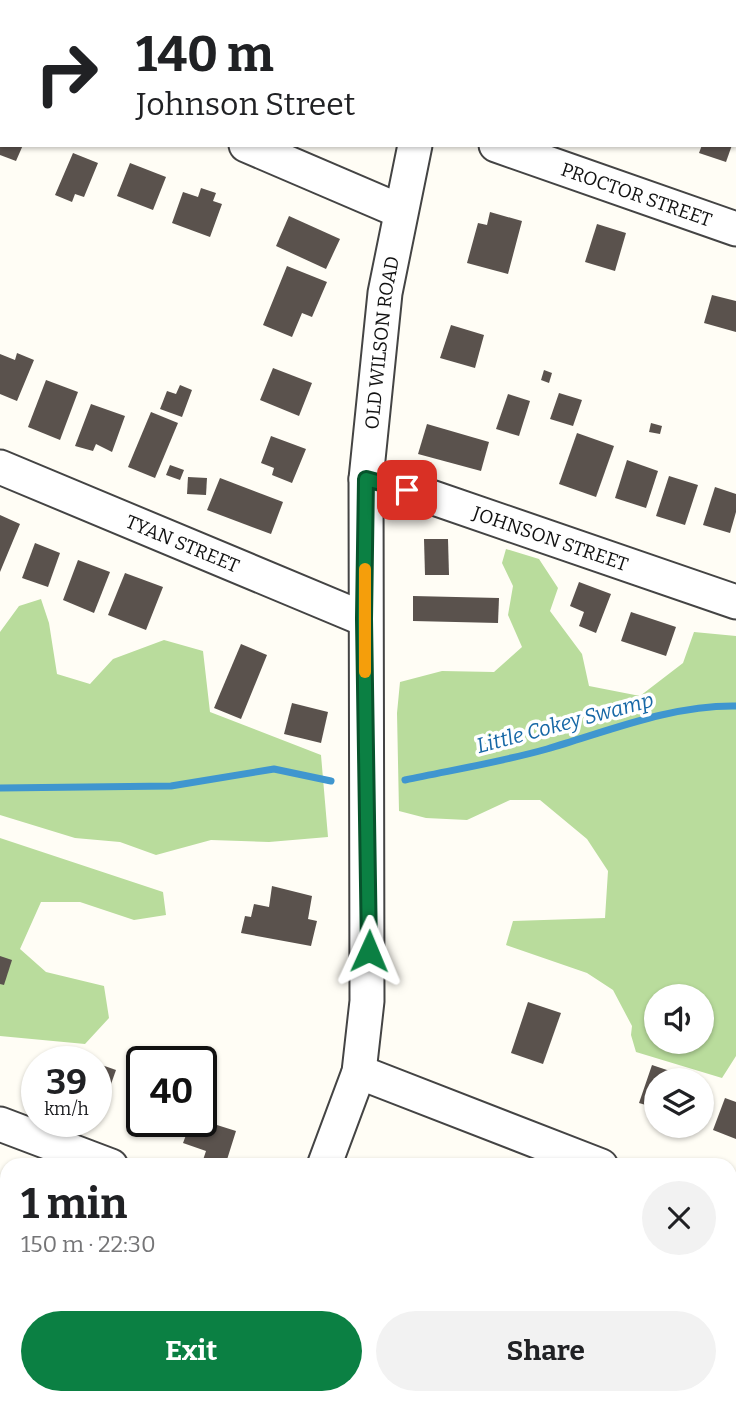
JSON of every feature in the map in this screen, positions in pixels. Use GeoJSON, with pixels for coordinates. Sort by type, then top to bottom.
{"type":"FeatureCollection","features":[{"type":"Feature","properties":{"kind":"street"},"geometry":{"type":"LineString","coordinates":[[251,147],[400,211]]}},
{"type":"Feature","properties":{"kind":"street","name":"OLD WILSON ROAD"},"geometry":{"type":"LineString","coordinates":[[327,1158],[359,1072],[367,1001],[369,927],[364,619],[366,479],[385,293],[415,147]]}},
{"type":"Feature","properties":{"kind":"street","name":"PROCTOR STREET"},"geometry":{"type":"LineString","coordinates":[[502,147],[736,229]]}},
{"type":"Feature","properties":{"kind":"street","name":"TYAN STREET"},"geometry":{"type":"LineString","coordinates":[[0,467],[364,619]]}},
{"type":"Feature","properties":{"kind":"street","name":"JOHNSON STREET"},"geometry":{"type":"LineString","coordinates":[[366,479],[428,496],[736,601]]}},
{"type":"Feature","properties":{"kind":"street"},"geometry":{"type":"LineString","coordinates":[[359,1072],[580,1158]]}},
{"type":"Feature","properties":{"kind":"street"},"geometry":{"type":"LineString","coordinates":[[0,1124],[90,1158]]}},
{"type":"Feature","properties":{"kind":"green space"},"geometry":{"type":"Polygon","coordinates":[[[506,549],[539,559],[558,588],[550,611],[582,654],[589,686],[640,696],[683,663],[694,632],[736,636],[736,1056],[722,1078],[714,1076],[714,1068],[689,1068],[636,1052],[631,1035],[632,1026],[613,990],[587,973],[506,945],[513,921],[605,918],[608,871],[587,839],[540,800],[510,800],[467,820],[426,818],[399,811],[397,713],[400,682],[442,671],[494,672],[522,647],[508,615],[513,586],[502,563],[506,549]]]}},
{"type":"Feature","properties":{"kind":"green space"},"geometry":{"type":"Polygon","coordinates":[[[41,599],[49,623],[57,674],[90,684],[113,659],[164,640],[203,651],[210,712],[321,755],[328,837],[269,842],[211,840],[156,855],[120,842],[75,838],[0,815],[0,632],[19,606],[41,599]]]}},
{"type":"Feature","properties":{"kind":"green space"},"geometry":{"type":"Polygon","coordinates":[[[0,838],[163,892],[166,915],[134,920],[80,902],[41,902],[20,949],[46,972],[104,986],[109,1018],[85,1044],[0,1036],[0,838]]]}},
{"type":"Feature","properties":{"kind":"building"},"geometry":{"type":"Polygon","coordinates":[[[0,147],[22,147],[16,161],[0,155],[0,147]]]}},
{"type":"Feature","properties":{"kind":"building"},"geometry":{"type":"Polygon","coordinates":[[[701,147],[731,147],[726,162],[699,153],[701,147]]]}},
{"type":"Feature","properties":{"kind":"building"},"geometry":{"type":"Polygon","coordinates":[[[73,153],[98,163],[84,197],[75,194],[72,202],[55,195],[73,153]]]}},
{"type":"Feature","properties":{"kind":"building"},"geometry":{"type":"Polygon","coordinates":[[[130,163],[166,177],[153,210],[117,196],[130,163]]]}},
{"type":"Feature","properties":{"kind":"building"},"geometry":{"type":"Polygon","coordinates":[[[201,188],[216,193],[213,201],[222,204],[210,237],[172,223],[183,192],[198,197],[201,188]]]}},
{"type":"Feature","properties":{"kind":"building"},"geometry":{"type":"Polygon","coordinates":[[[490,212],[522,221],[508,274],[467,263],[478,223],[487,225],[490,212]]]}},
{"type":"Feature","properties":{"kind":"building"},"geometry":{"type":"Polygon","coordinates":[[[289,216],[340,239],[326,269],[276,246],[289,216]]]}},
{"type":"Feature","properties":{"kind":"building"},"geometry":{"type":"Polygon","coordinates":[[[597,224],[626,233],[615,271],[585,262],[597,224]]]}},
{"type":"Feature","properties":{"kind":"building"},"geometry":{"type":"Polygon","coordinates":[[[287,266],[327,282],[312,317],[302,313],[292,337],[263,325],[287,266]]]}},
{"type":"Feature","properties":{"kind":"building"},"geometry":{"type":"Polygon","coordinates":[[[712,295],[736,301],[736,332],[704,323],[712,295]]]}},
{"type":"Feature","properties":{"kind":"building"},"geometry":{"type":"Polygon","coordinates":[[[451,325],[484,335],[475,368],[440,358],[451,325]]]}},
{"type":"Feature","properties":{"kind":"building"},"geometry":{"type":"Polygon","coordinates":[[[17,353],[34,360],[17,401],[0,394],[0,354],[15,360],[17,353]]]}},
{"type":"Feature","properties":{"kind":"building"},"geometry":{"type":"Polygon","coordinates":[[[273,368],[312,383],[299,416],[260,400],[273,368]]]}},
{"type":"Feature","properties":{"kind":"building"},"geometry":{"type":"Polygon","coordinates":[[[544,370],[552,373],[549,383],[541,380],[544,370]]]}},
{"type":"Feature","properties":{"kind":"building"},"geometry":{"type":"Polygon","coordinates":[[[46,380],[78,392],[60,440],[28,427],[46,380]]]}},
{"type":"Feature","properties":{"kind":"building"},"geometry":{"type":"Polygon","coordinates":[[[180,385],[192,390],[182,417],[160,409],[167,391],[176,394],[180,385]]]}},
{"type":"Feature","properties":{"kind":"building"},"geometry":{"type":"Polygon","coordinates":[[[559,393],[582,400],[573,426],[550,419],[559,393]]]}},
{"type":"Feature","properties":{"kind":"building"},"geometry":{"type":"Polygon","coordinates":[[[508,394],[530,401],[519,436],[496,429],[508,394]]]}},
{"type":"Feature","properties":{"kind":"building"},"geometry":{"type":"Polygon","coordinates":[[[91,404],[125,416],[112,452],[96,444],[93,451],[75,446],[91,404]]]}},
{"type":"Feature","properties":{"kind":"building"},"geometry":{"type":"Polygon","coordinates":[[[151,412],[178,423],[155,478],[128,467],[151,412]]]}},
{"type":"Feature","properties":{"kind":"building"},"geometry":{"type":"Polygon","coordinates":[[[651,423],[662,426],[660,434],[649,432],[651,423]]]}},
{"type":"Feature","properties":{"kind":"building"},"geometry":{"type":"Polygon","coordinates":[[[427,424],[489,442],[481,471],[418,454],[427,424]]]}},
{"type":"Feature","properties":{"kind":"building"},"geometry":{"type":"Polygon","coordinates":[[[577,433],[614,446],[596,497],[559,484],[577,433]]]}},
{"type":"Feature","properties":{"kind":"building"},"geometry":{"type":"Polygon","coordinates":[[[271,436],[306,449],[292,483],[272,475],[274,468],[261,463],[271,436]]]}},
{"type":"Feature","properties":{"kind":"building"},"geometry":{"type":"Polygon","coordinates":[[[627,460],[658,471],[646,508],[615,498],[627,460]]]}},
{"type":"Feature","properties":{"kind":"building"},"geometry":{"type":"Polygon","coordinates":[[[170,465],[184,470],[180,480],[166,475],[170,465]]]}},
{"type":"Feature","properties":{"kind":"building"},"geometry":{"type":"Polygon","coordinates":[[[669,476],[698,485],[685,525],[656,516],[669,476]]]}},
{"type":"Feature","properties":{"kind":"building"},"geometry":{"type":"Polygon","coordinates":[[[188,477],[207,478],[206,495],[187,494],[188,477]]]}},
{"type":"Feature","properties":{"kind":"building"},"geometry":{"type":"Polygon","coordinates":[[[220,478],[283,502],[271,534],[207,510],[220,478]]]}},
{"type":"Feature","properties":{"kind":"building"},"geometry":{"type":"Polygon","coordinates":[[[715,487],[736,494],[736,512],[730,533],[703,525],[715,487]]]}},
{"type":"Feature","properties":{"kind":"building"},"geometry":{"type":"Polygon","coordinates":[[[0,515],[20,524],[0,572],[0,515]]]}},
{"type":"Feature","properties":{"kind":"building"},"geometry":{"type":"Polygon","coordinates":[[[424,539],[448,539],[449,575],[425,575],[424,539]]]}},
{"type":"Feature","properties":{"kind":"building"},"geometry":{"type":"Polygon","coordinates":[[[35,543],[60,553],[48,587],[22,578],[35,543]]]}},
{"type":"Feature","properties":{"kind":"building"},"geometry":{"type":"Polygon","coordinates":[[[78,560],[110,572],[94,613],[63,600],[78,560]]]}},
{"type":"Feature","properties":{"kind":"building"},"geometry":{"type":"Polygon","coordinates":[[[125,573],[163,587],[146,630],[108,615],[125,573]]]}},
{"type":"Feature","properties":{"kind":"building"},"geometry":{"type":"Polygon","coordinates":[[[579,582],[611,594],[596,633],[579,626],[584,612],[570,606],[579,582]]]}},
{"type":"Feature","properties":{"kind":"building"},"geometry":{"type":"Polygon","coordinates":[[[413,596],[499,598],[498,623],[413,621],[413,596]]]}},
{"type":"Feature","properties":{"kind":"building"},"geometry":{"type":"Polygon","coordinates":[[[631,612],[676,627],[666,656],[621,641],[631,612]]]}},
{"type":"Feature","properties":{"kind":"building"},"geometry":{"type":"Polygon","coordinates":[[[241,644],[267,655],[241,719],[214,708],[241,644]]]}},
{"type":"Feature","properties":{"kind":"building"},"geometry":{"type":"Polygon","coordinates":[[[292,703],[328,712],[321,743],[284,734],[292,703]]]}},
{"type":"Feature","properties":{"kind":"building"},"geometry":{"type":"Polygon","coordinates":[[[272,886],[312,896],[308,919],[317,921],[311,946],[241,933],[245,916],[251,917],[254,904],[269,907],[272,886]]]}},
{"type":"Feature","properties":{"kind":"building"},"geometry":{"type":"Polygon","coordinates":[[[0,956],[12,960],[4,985],[0,984],[0,956]]]}},
{"type":"Feature","properties":{"kind":"building"},"geometry":{"type":"Polygon","coordinates":[[[528,1002],[561,1013],[543,1064],[511,1053],[528,1002]]]}},
{"type":"Feature","properties":{"kind":"building"},"geometry":{"type":"Polygon","coordinates":[[[644,1088],[644,1104],[639,1103],[644,1088]]]}},
{"type":"Feature","properties":{"kind":"building"},"geometry":{"type":"Polygon","coordinates":[[[725,1098],[736,1102],[736,1139],[714,1130],[725,1098]]]}},
{"type":"Feature","properties":{"kind":"building"},"geometry":{"type":"Polygon","coordinates":[[[217,1125],[236,1131],[228,1158],[204,1158],[206,1151],[183,1143],[185,1137],[217,1137],[217,1125]]]}},
{"type":"Feature","properties":{"kind":"waterway","name":"Little Cokey Swamp"},"geometry":{"type":"LineString","coordinates":[[405,780],[530,754],[664,714],[736,706]]}},
{"type":"Feature","properties":{"kind":"waterway","name":"Little Cokey Swamp"},"geometry":{"type":"LineString","coordinates":[[0,788],[171,786],[274,769],[331,781]]}},
{"type":"Feature","properties":{"kind":"slow traffic"},"geometry":{"type":"LineString","coordinates":[[365,569],[365,672]]}},
{"type":"Feature","properties":{"kind":"route"},"geometry":{"type":"LineString","coordinates":[[369,951],[364,619],[366,479],[407,490]]}}]}
